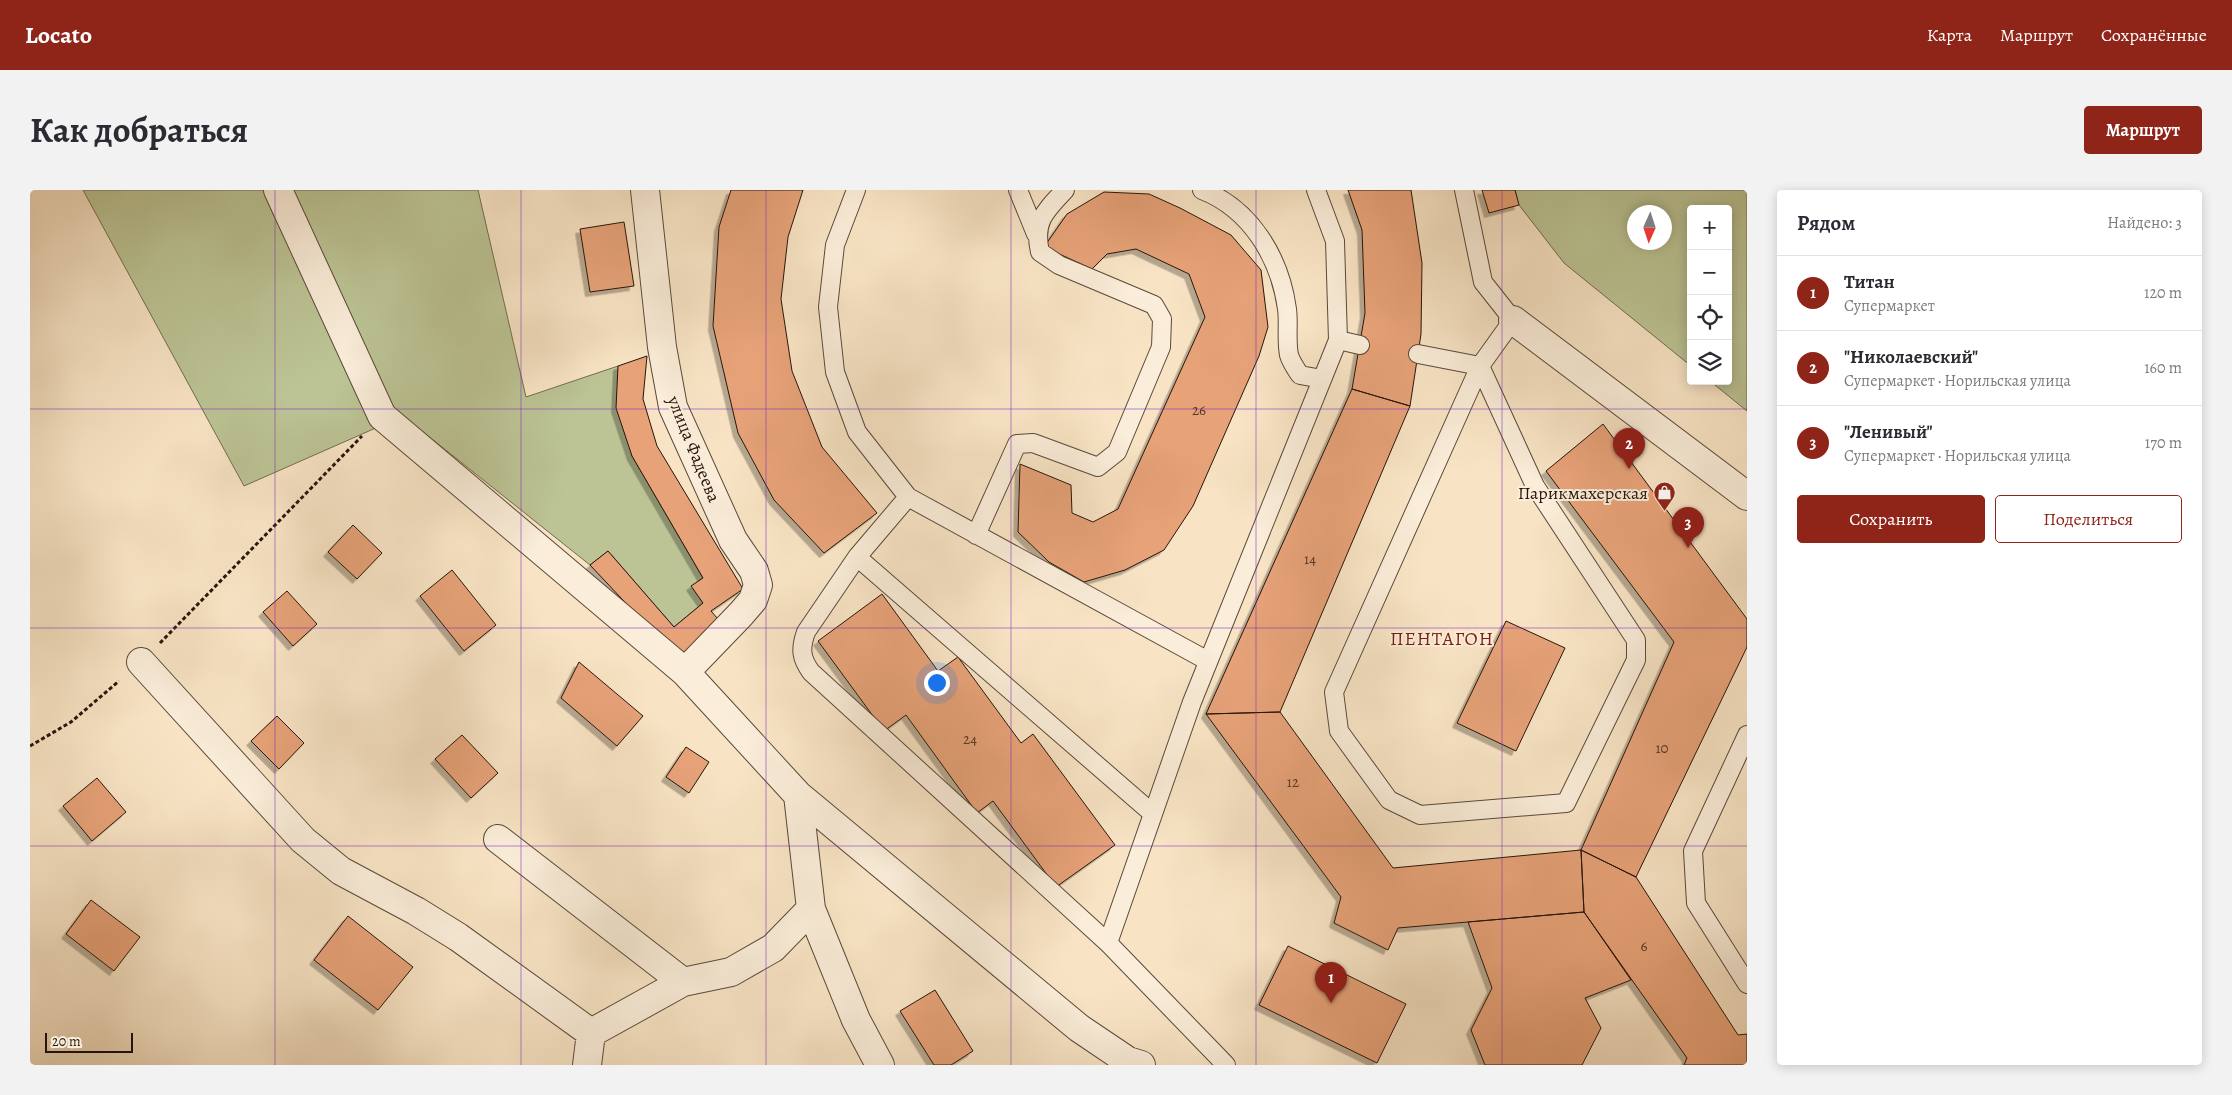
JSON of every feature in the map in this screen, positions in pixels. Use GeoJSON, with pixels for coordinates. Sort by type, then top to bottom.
{"type":"FeatureCollection","features":[{"type":"Feature","properties":{"kind":"street"},"geometry":{"type":"LineString","coordinates":[[278,190],[382,416],[684,672],[798,795],[1079,1028],[1128,1060],[1142,1065]]}},
{"type":"Feature","properties":{"kind":"street","name":"улица Фадеева"},"geometry":{"type":"LineString","coordinates":[[645,190],[662,347],[673,407],[733,540],[754,571],[758,585],[753,600],[684,672]]}},
{"type":"Feature","properties":{"kind":"street"},"geometry":{"type":"LineString","coordinates":[[1513,320],[1747,496]]}},
{"type":"Feature","properties":{"kind":"street"},"geometry":{"type":"LineString","coordinates":[[141,662],[303,840],[333,864],[458,937],[591,1033]]}},
{"type":"Feature","properties":{"kind":"street"},"geometry":{"type":"LineString","coordinates":[[798,795],[811,910],[856,1020],[880,1065]]}},
{"type":"Feature","properties":{"kind":"street"},"geometry":{"type":"LineString","coordinates":[[498,839],[683,982]]}},
{"type":"Feature","properties":{"kind":"street"},"geometry":{"type":"LineString","coordinates":[[591,1033],[683,982],[731,972],[773,948],[811,910]]}},
{"type":"Feature","properties":{"kind":"street"},"geometry":{"type":"LineString","coordinates":[[587,1065],[591,1033]]}},
{"type":"Feature","properties":{"kind":"lane"},"geometry":{"type":"LineString","coordinates":[[856,190],[834,245],[828,307],[835,372],[857,432],[908,497],[1208,661]]}},
{"type":"Feature","properties":{"kind":"lane"},"geometry":{"type":"LineString","coordinates":[[976,535],[1017,444],[1033,443],[1098,467],[1117,452],[1161,347],[1162,319],[1154,305],[1059,266],[1040,252],[1036,234],[1018,190]]}},
{"type":"Feature","properties":{"kind":"lane"},"geometry":{"type":"LineString","coordinates":[[1036,234],[1045,210],[1065,190]]}},
{"type":"Feature","properties":{"kind":"lane"},"geometry":{"type":"LineString","coordinates":[[1202,190],[1217,196],[1256,229],[1276,266],[1287,308],[1290,355],[1300,375],[1322,379]]}},
{"type":"Feature","properties":{"kind":"lane"},"geometry":{"type":"LineString","coordinates":[[1108,943],[1152,812],[1208,661],[1338,340],[1335,241],[1316,190]]}},
{"type":"Feature","properties":{"kind":"lane"},"geometry":{"type":"LineString","coordinates":[[1464,190],[1483,282],[1513,320],[1480,366],[1334,692],[1339,730],[1389,800],[1420,815],[1566,803],[1636,660],[1636,640],[1535,486],[1480,366]]}},
{"type":"Feature","properties":{"kind":"lane"},"geometry":{"type":"LineString","coordinates":[[1338,340],[1360,344]]}},
{"type":"Feature","properties":{"kind":"lane"},"geometry":{"type":"LineString","coordinates":[[1418,354],[1480,366]]}},
{"type":"Feature","properties":{"kind":"lane"},"geometry":{"type":"LineString","coordinates":[[908,497],[857,557],[806,632],[801,646],[803,661],[811,672],[1108,943],[1226,1065]]}},
{"type":"Feature","properties":{"kind":"lane"},"geometry":{"type":"LineString","coordinates":[[857,557],[1152,812]]}},
{"type":"Feature","properties":{"kind":"lane"},"geometry":{"type":"LineString","coordinates":[[1747,735],[1693,851],[1696,903],[1747,984]]}},
{"type":"Feature","properties":{"kind":"path"},"geometry":{"type":"LineString","coordinates":[[30,746],[71,722],[141,662],[382,416]]}},
{"type":"Feature","properties":{"kind":"green space"},"geometry":{"type":"Polygon","coordinates":[[[83,190],[478,190],[526,397],[618,366],[632,456],[703,578],[692,586],[703,603],[674,627],[608,551],[590,565],[403,416],[244,486],[83,190]]]}},
{"type":"Feature","properties":{"kind":"green space"},"geometry":{"type":"Polygon","coordinates":[[[1515,190],[1747,190],[1747,411],[1715,385],[1732,385],[1732,205],[1687,205],[1687,363],[1564,263],[1519,205],[1515,190]]]}},
{"type":"Feature","properties":{"kind":"building"},"geometry":{"type":"Polygon","coordinates":[[[731,190],[803,190],[788,237],[781,299],[792,371],[822,447],[877,513],[824,553],[774,500],[738,433],[713,326],[719,227],[731,190]]]}},
{"type":"Feature","properties":{"kind":"building"},"geometry":{"type":"Polygon","coordinates":[[[1348,190],[1411,190],[1422,263],[1421,334],[1410,406],[1352,389],[1365,313],[1362,230],[1348,190]]]}},
{"type":"Feature","properties":{"kind":"building"},"geometry":{"type":"Polygon","coordinates":[[[1482,190],[1515,190],[1519,205],[1489,213],[1482,190]]]}},
{"type":"Feature","properties":{"kind":"building"},"geometry":{"type":"Polygon","coordinates":[[[1104,192],[1149,194],[1231,235],[1261,270],[1268,327],[1259,356],[1193,506],[1164,550],[1125,570],[1084,582],[1049,562],[1018,532],[1020,464],[1071,485],[1072,513],[1093,522],[1118,509],[1205,317],[1189,274],[1136,249],[1107,254],[1092,269],[1044,247],[1067,214],[1104,192]]]}},
{"type":"Feature","properties":{"kind":"building"},"geometry":{"type":"Polygon","coordinates":[[[624,222],[634,286],[590,292],[580,229],[624,222]]]}},
{"type":"Feature","properties":{"kind":"building"},"geometry":{"type":"Polygon","coordinates":[[[647,356],[643,399],[657,446],[743,589],[711,611],[724,626],[683,664],[590,565],[608,551],[674,627],[703,603],[691,586],[703,578],[632,456],[616,408],[618,366],[647,356]]]}},
{"type":"Feature","properties":{"kind":"building"},"geometry":{"type":"Polygon","coordinates":[[[1352,389],[1410,406],[1280,712],[1206,714],[1352,389]]]}},
{"type":"Feature","properties":{"kind":"building"},"geometry":{"type":"Polygon","coordinates":[[[1603,424],[1747,619],[1747,647],[1636,877],[1581,850],[1674,642],[1546,471],[1603,424]]]}},
{"type":"Feature","properties":{"kind":"building"},"geometry":{"type":"Polygon","coordinates":[[[353,525],[382,553],[357,579],[328,552],[353,525]]]}},
{"type":"Feature","properties":{"kind":"building"},"geometry":{"type":"Polygon","coordinates":[[[452,570],[496,625],[464,651],[420,596],[452,570]]]}},
{"type":"Feature","properties":{"kind":"building"},"geometry":{"type":"Polygon","coordinates":[[[287,591],[317,624],[293,646],[263,612],[287,591]]]}},
{"type":"Feature","properties":{"kind":"building"},"geometry":{"type":"Polygon","coordinates":[[[882,594],[938,671],[958,657],[1021,743],[1033,734],[1115,845],[1056,887],[993,801],[977,813],[906,715],[884,731],[818,641],[882,594]]]}},
{"type":"Feature","properties":{"kind":"building"},"geometry":{"type":"Polygon","coordinates":[[[1506,621],[1565,648],[1516,751],[1457,723],[1506,621]]]}},
{"type":"Feature","properties":{"kind":"building"},"geometry":{"type":"Polygon","coordinates":[[[579,662],[643,716],[617,746],[561,698],[579,662]]]}},
{"type":"Feature","properties":{"kind":"building"},"geometry":{"type":"Polygon","coordinates":[[[1280,712],[1393,868],[1581,850],[1584,912],[1398,928],[1388,950],[1334,923],[1341,897],[1206,714],[1280,712]]]}},
{"type":"Feature","properties":{"kind":"building"},"geometry":{"type":"Polygon","coordinates":[[[277,716],[304,743],[279,769],[251,741],[277,716]]]}},
{"type":"Feature","properties":{"kind":"building"},"geometry":{"type":"Polygon","coordinates":[[[462,735],[498,773],[471,798],[435,759],[462,735]]]}},
{"type":"Feature","properties":{"kind":"building"},"geometry":{"type":"Polygon","coordinates":[[[686,747],[709,762],[689,793],[666,777],[686,747]]]}},
{"type":"Feature","properties":{"kind":"building"},"geometry":{"type":"Polygon","coordinates":[[[97,778],[126,812],[92,841],[63,806],[97,778]]]}},
{"type":"Feature","properties":{"kind":"building"},"geometry":{"type":"Polygon","coordinates":[[[1581,850],[1636,877],[1738,1035],[1747,1034],[1747,1065],[1684,1065],[1687,1058],[1584,912],[1581,850]]]}},
{"type":"Feature","properties":{"kind":"building"},"geometry":{"type":"Polygon","coordinates":[[[91,900],[140,937],[114,971],[66,934],[91,900]]]}},
{"type":"Feature","properties":{"kind":"building"},"geometry":{"type":"Polygon","coordinates":[[[1584,912],[1631,980],[1585,998],[1601,1028],[1582,1065],[1485,1065],[1471,1030],[1492,988],[1468,922],[1584,912]]]}},
{"type":"Feature","properties":{"kind":"building"},"geometry":{"type":"Polygon","coordinates":[[[348,916],[413,967],[378,1010],[314,960],[348,916]]]}},
{"type":"Feature","properties":{"kind":"building"},"geometry":{"type":"Polygon","coordinates":[[[1288,946],[1406,1004],[1377,1063],[1259,1005],[1288,946]]]}},
{"type":"Feature","properties":{"kind":"building"},"geometry":{"type":"Polygon","coordinates":[[[935,990],[973,1051],[951,1065],[934,1065],[900,1011],[935,990]]]}},
{"type":"Feature","properties":{"kind":"place","name":"\"Николаевский\""},"geometry":{"type":"Point","coordinates":[1629,469]}},
{"type":"Feature","properties":{"kind":"place","name":"Парикмахерская"},"geometry":{"type":"Point","coordinates":[1664,512]}},
{"type":"Feature","properties":{"kind":"place","name":"\"Ленивый\""},"geometry":{"type":"Point","coordinates":[1688,548]}},
{"type":"Feature","properties":{"kind":"place","name":"Титан"},"geometry":{"type":"Point","coordinates":[1331,1003]}},
{"type":"Feature","properties":{"kind":"district","name":"ПЕНТАГОН"},"geometry":{"type":"Point","coordinates":[1442,638]}}]}
